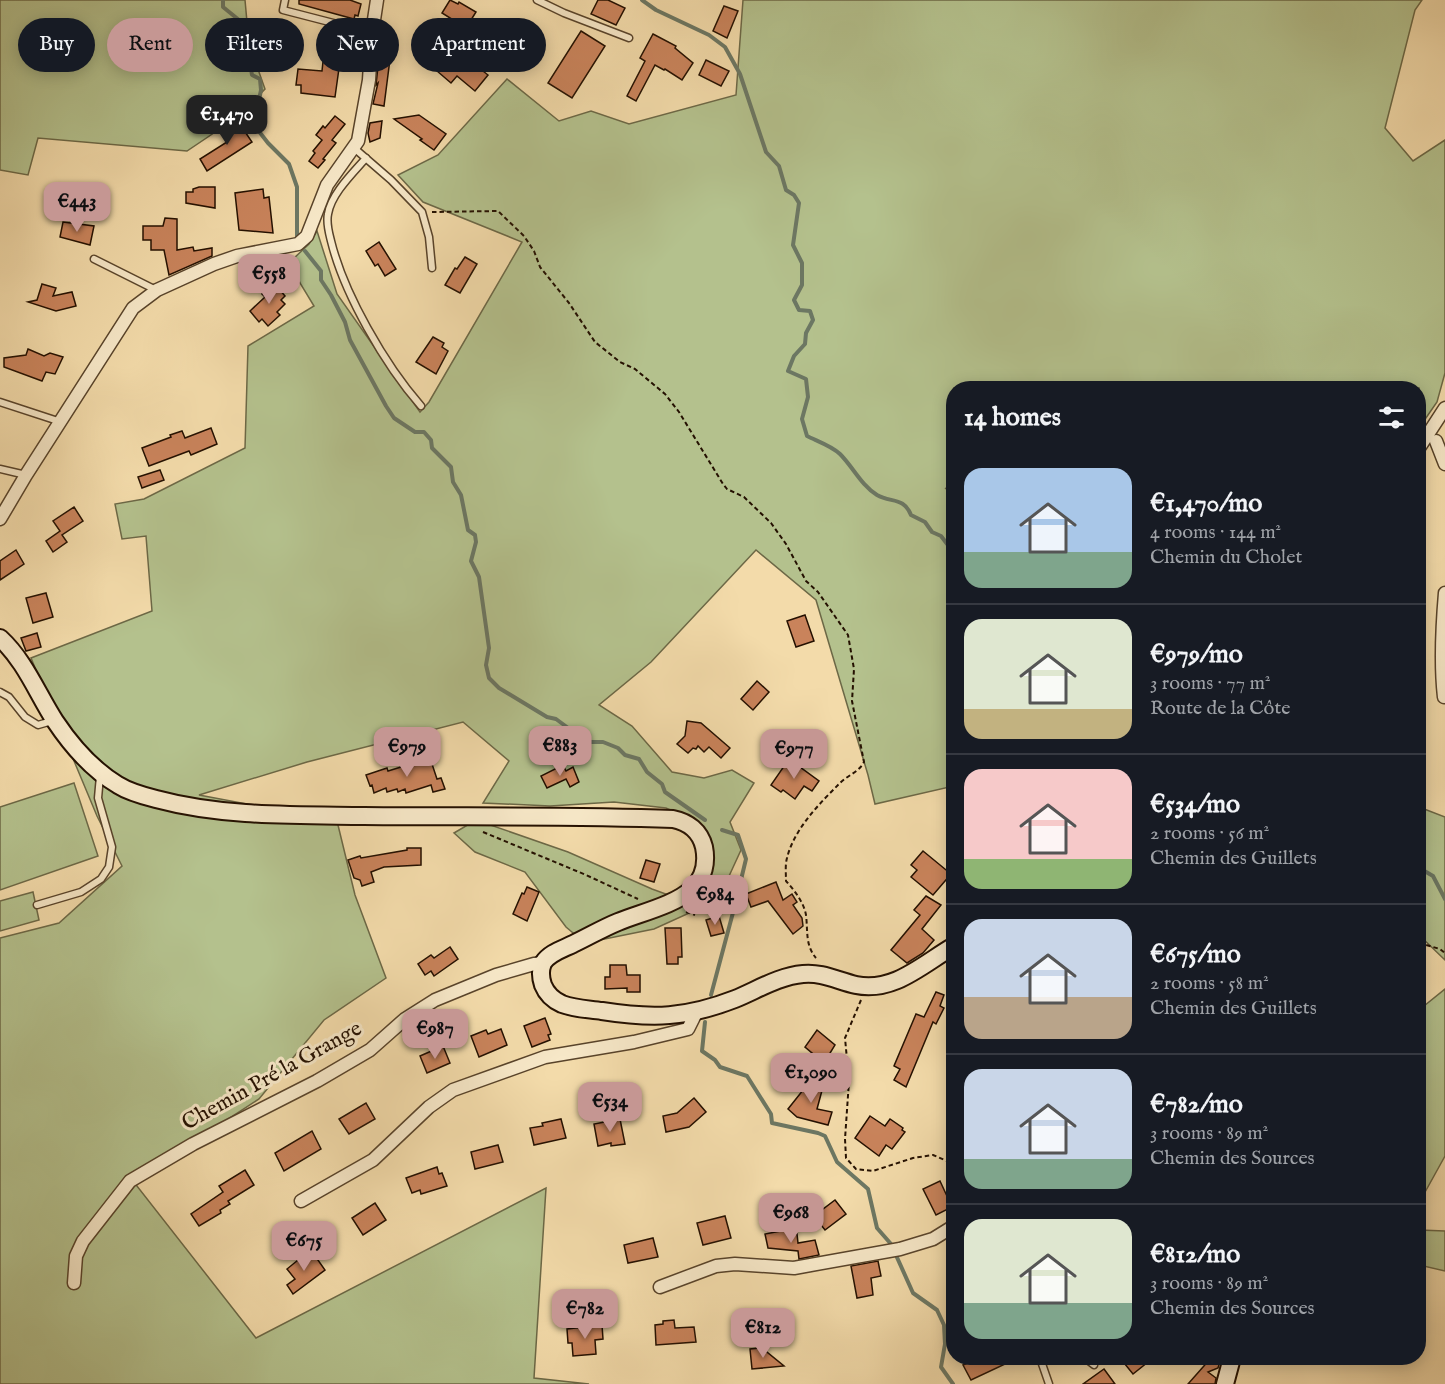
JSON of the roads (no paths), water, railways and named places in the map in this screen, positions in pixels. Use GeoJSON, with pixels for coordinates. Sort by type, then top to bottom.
{"type":"FeatureCollection","features":[{"type":"Feature","properties":{"kind":"street"},"geometry":{"type":"LineString","coordinates":[[374,18],[377,0]]}},
{"type":"Feature","properties":{"kind":"street"},"geometry":{"type":"LineString","coordinates":[[0,519],[133,308],[157,290],[237,256],[298,244],[307,236],[327,185],[360,136],[368,72]]}},
{"type":"Feature","properties":{"kind":"street"},"geometry":{"type":"LineString","coordinates":[[1445,408],[1436,438],[1445,464]]}},
{"type":"Feature","properties":{"kind":"street"},"geometry":{"type":"LineString","coordinates":[[1444,697],[1441,632],[1445,593]]}},
{"type":"Feature","properties":{"kind":"street"},"geometry":{"type":"LineString","coordinates":[[0,638],[15,654],[55,720],[75,747],[100,772],[119,786],[145,796],[193,808],[321,816],[639,818],[684,821],[702,838],[705,851],[704,870],[691,890],[674,900],[615,923],[554,953],[543,963],[541,977],[552,999],[563,1004],[645,1016],[670,1017],[696,1012],[778,980],[804,974],[827,975],[848,983],[867,986],[888,983],[908,976],[946,951]]}},
{"type":"Feature","properties":{"kind":"street","name":"Chemin Pré la Grange"},"geometry":{"type":"LineString","coordinates":[[74,1283],[76,1256],[82,1241],[130,1181],[193,1144],[317,1081],[370,1050],[405,1019],[435,1000],[496,975],[534,963],[543,963]]}},
{"type":"Feature","properties":{"kind":"street"},"geometry":{"type":"LineString","coordinates":[[301,1202],[373,1160],[429,1107],[453,1090],[544,1057],[634,1042],[688,1029],[696,1012]]}},
{"type":"Feature","properties":{"kind":"street"},"geometry":{"type":"LineString","coordinates":[[660,1287],[716,1266],[735,1264],[794,1268],[900,1249],[933,1239],[946,1231]]}},
{"type":"Feature","properties":{"kind":"street"},"geometry":{"type":"LineString","coordinates":[[1225,1384],[1230,1365]]}},
{"type":"Feature","properties":{"kind":"lane"},"geometry":{"type":"LineString","coordinates":[[285,0],[283,10],[316,19]]}},
{"type":"Feature","properties":{"kind":"lane"},"geometry":{"type":"LineString","coordinates":[[537,0],[629,38]]}},
{"type":"Feature","properties":{"kind":"lane"},"geometry":{"type":"LineString","coordinates":[[354,148],[391,180],[422,212],[429,237],[432,268]]}},
{"type":"Feature","properties":{"kind":"lane"},"geometry":{"type":"LineString","coordinates":[[366,158],[340,188],[327,214],[328,229],[338,267],[350,293],[380,350],[420,406]]}},
{"type":"Feature","properties":{"kind":"lane"},"geometry":{"type":"LineString","coordinates":[[94,259],[157,290]]}},
{"type":"Feature","properties":{"kind":"lane"},"geometry":{"type":"LineString","coordinates":[[0,402],[61,423]]}},
{"type":"Feature","properties":{"kind":"lane"},"geometry":{"type":"LineString","coordinates":[[0,469],[26,475]]}},
{"type":"Feature","properties":{"kind":"lane"},"geometry":{"type":"LineString","coordinates":[[0,692],[9,697],[25,717],[38,725],[55,720]]}},
{"type":"Feature","properties":{"kind":"lane"},"geometry":{"type":"LineString","coordinates":[[37,905],[81,892],[101,879],[109,867],[112,847],[99,798],[100,772]]}},
{"type":"Feature","properties":{"kind":"lane"},"geometry":{"type":"LineString","coordinates":[[1042,1365],[1049,1384]]}},
{"type":"Feature","properties":{"kind":"waterway"},"geometry":{"type":"LineString","coordinates":[[223,0],[223,7],[239,20],[252,75],[260,79],[261,90],[254,125],[289,164],[297,187],[297,236]]}},
{"type":"Feature","properties":{"kind":"waterway"},"geometry":{"type":"LineString","coordinates":[[642,0],[656,10],[709,35],[725,47],[740,74],[766,152],[779,166],[786,190],[794,195],[799,203],[793,245],[802,263],[802,285],[794,300],[799,310],[810,311],[813,320],[806,333],[805,344],[794,356],[788,371],[806,379],[808,397],[802,419],[807,436],[837,451],[871,491],[905,505],[911,515],[925,522],[932,532],[941,536],[946,543]]}},
{"type":"Feature","properties":{"kind":"waterway"},"geometry":{"type":"LineString","coordinates":[[305,251],[321,271],[321,280],[345,322],[350,340],[394,418],[415,432],[424,432],[431,440],[432,448],[451,467],[453,482],[461,495],[468,530],[475,535],[476,542],[471,561],[479,577],[489,648],[486,665],[489,678],[499,688],[547,717],[556,719],[587,742],[603,742],[618,748],[625,755],[639,759],[647,772],[662,784],[665,792],[705,820]]}},
{"type":"Feature","properties":{"kind":"waterway"},"geometry":{"type":"LineString","coordinates":[[722,830],[738,835],[746,859],[739,888]]}},
{"type":"Feature","properties":{"kind":"waterway"},"geometry":{"type":"LineString","coordinates":[[1426,872],[1433,876],[1445,899]]}},
{"type":"Feature","properties":{"kind":"waterway"},"geometry":{"type":"LineString","coordinates":[[711,995],[735,905]]}},
{"type":"Feature","properties":{"kind":"waterway"},"geometry":{"type":"LineString","coordinates":[[705,1022],[702,1051],[715,1060],[720,1067],[747,1076],[771,1114],[772,1123],[825,1136],[837,1162],[868,1189],[877,1228],[891,1244],[913,1293],[937,1310],[944,1325],[945,1344],[941,1367],[953,1384]]}}]}
